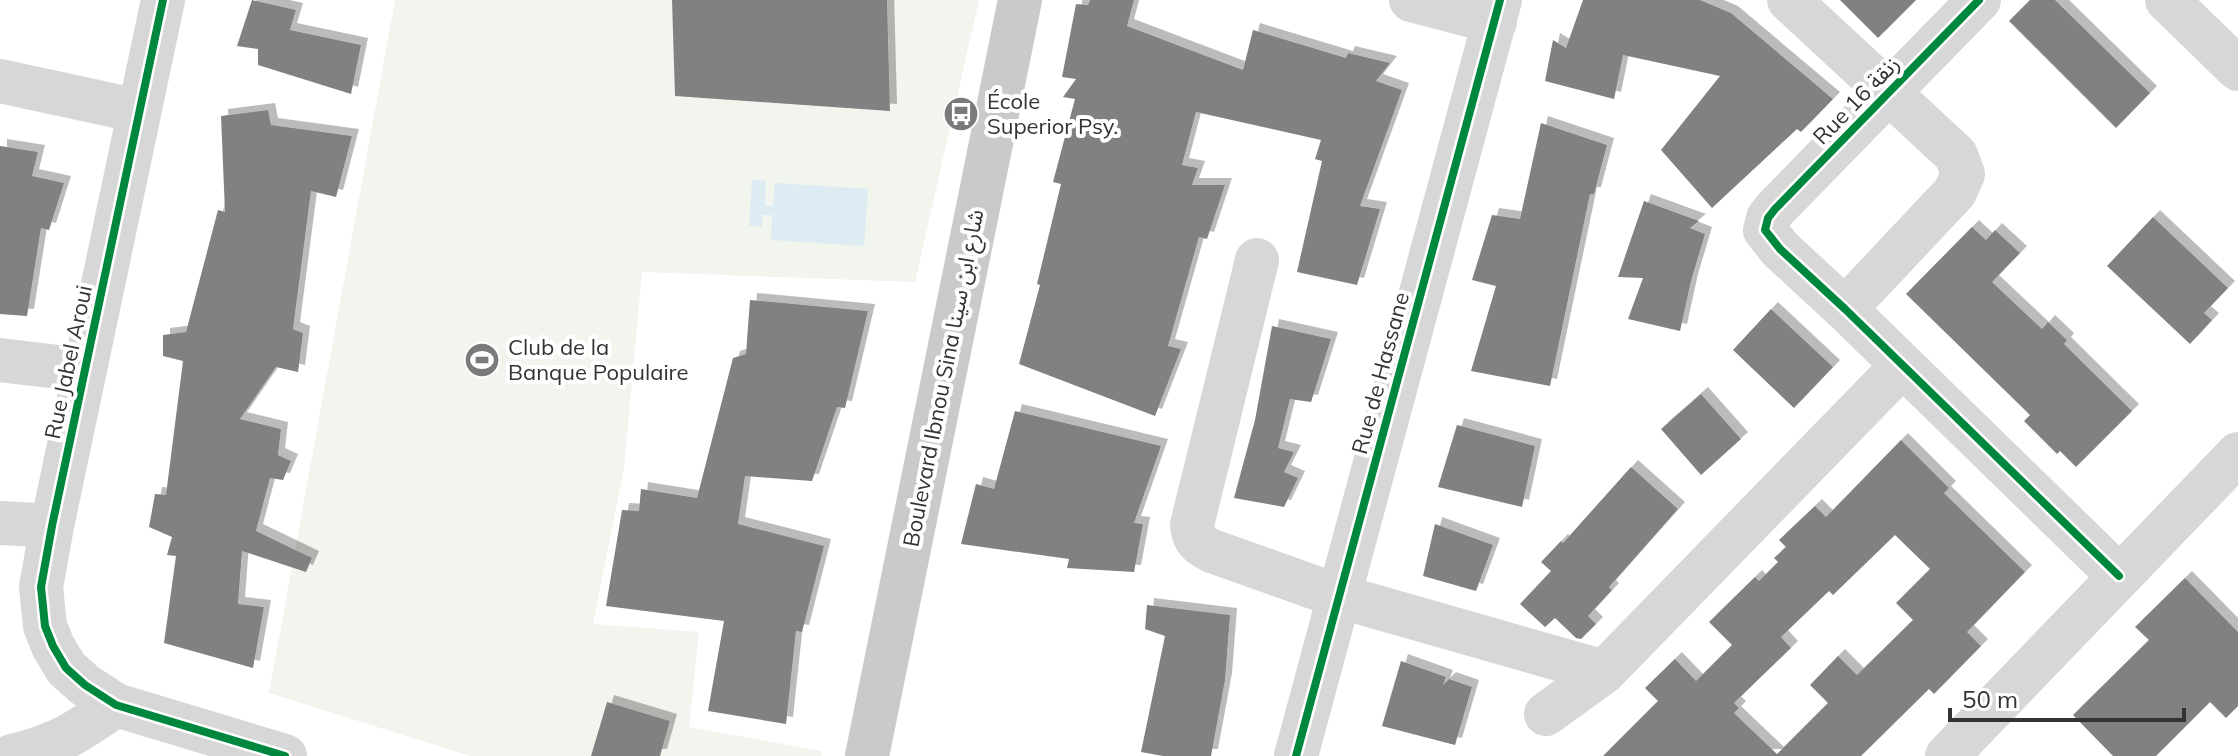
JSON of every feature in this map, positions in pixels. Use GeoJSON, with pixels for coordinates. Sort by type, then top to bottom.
{"type":"FeatureCollection","features":[{"type":"Feature","properties":{"kind":"main road","name":"Boulevard Ibnou Sina شارع ابن سينا"},"geometry":{"type":"LineString","coordinates":[[867,756],[1020,0]]}},
{"type":"Feature","properties":{"kind":"street","name":"Rue Jabel Aroui"},"geometry":{"type":"LineString","coordinates":[[163,0],[52,526],[41,587],[45,626],[66,668],[116,705],[232,748],[285,756]]}},
{"type":"Feature","properties":{"kind":"street"},"geometry":{"type":"LineString","coordinates":[[1411,0],[1498,11]]}},
{"type":"Feature","properties":{"kind":"street"},"geometry":{"type":"LineString","coordinates":[[1789,0],[1956,155],[1963,174],[1955,192],[1845,309],[2119,576]]}},
{"type":"Feature","properties":{"kind":"street","name":"Rue 16 زنقة"},"geometry":{"type":"LineString","coordinates":[[1845,309],[1780,249],[1765,230],[1768,218],[1979,0]]}},
{"type":"Feature","properties":{"kind":"street"},"geometry":{"type":"LineString","coordinates":[[2167,0],[2238,69]]}},
{"type":"Feature","properties":{"kind":"street","name":"Rue de Hassane"},"geometry":{"type":"LineString","coordinates":[[1296,756],[1498,11]]}},
{"type":"Feature","properties":{"kind":"street"},"geometry":{"type":"LineString","coordinates":[[0,81],[139,111]]}},
{"type":"Feature","properties":{"kind":"street"},"geometry":{"type":"LineString","coordinates":[[1257,260],[1192,525],[1193,536],[1201,546],[1338,596],[1604,672]]}},
{"type":"Feature","properties":{"kind":"street"},"geometry":{"type":"LineString","coordinates":[[0,360],[84,370]]}},
{"type":"Feature","properties":{"kind":"street"},"geometry":{"type":"LineString","coordinates":[[1546,714],[1604,672],[1902,366]]}},
{"type":"Feature","properties":{"kind":"street"},"geometry":{"type":"LineString","coordinates":[[1947,756],[2238,454]]}},
{"type":"Feature","properties":{"kind":"street"},"geometry":{"type":"LineString","coordinates":[[0,523],[52,526]]}},
{"type":"Feature","properties":{"kind":"street"},"geometry":{"type":"LineString","coordinates":[[12,756],[39,750],[72,736],[116,705]]}},
{"type":"Feature","properties":{"kind":"shaded area","name":"Club de la Banque Populaire"},"geometry":{"type":"Polygon","coordinates":[[[395,0],[979,0],[915,282],[642,272],[624,468],[593,624],[699,632],[689,727],[822,751],[821,756],[660,756],[670,721],[607,702],[591,756],[470,756],[269,693],[395,0]]]}},
{"type":"Feature","properties":{"kind":"shaded area"},"geometry":{"type":"Polygon","coordinates":[[[752,180],[766,181],[765,206],[773,206],[775,183],[868,189],[864,246],[771,240],[772,215],[763,215],[762,227],[749,226],[752,180]]]}},
{"type":"Feature","properties":{"kind":"building"},"geometry":{"type":"Polygon","coordinates":[[[252,0],[296,10],[290,30],[361,45],[351,94],[258,65],[258,49],[237,46],[252,0]]]}},
{"type":"Feature","properties":{"kind":"building"},"geometry":{"type":"Polygon","coordinates":[[[672,0],[887,0],[890,111],[675,96],[672,0]]]}},
{"type":"Feature","properties":{"kind":"building"},"geometry":{"type":"Polygon","coordinates":[[[1090,0],[1134,0],[1127,26],[1243,70],[1253,30],[1346,58],[1348,53],[1390,63],[1376,81],[1402,90],[1360,206],[1380,209],[1357,285],[1297,272],[1322,161],[1315,159],[1321,140],[1196,112],[1182,165],[1198,168],[1192,185],[1225,185],[1207,239],[1199,237],[1168,346],[1181,349],[1155,416],[1019,364],[1040,285],[1037,284],[1061,184],[1053,182],[1075,99],[1063,97],[1076,79],[1062,77],[1076,4],[1088,5],[1090,0]]]}},
{"type":"Feature","properties":{"kind":"building"},"geometry":{"type":"Polygon","coordinates":[[[1583,0],[1700,0],[1731,13],[1833,99],[1801,132],[1797,129],[1712,208],[1661,150],[1720,76],[1623,55],[1614,99],[1545,81],[1553,40],[1566,48],[1583,0]]]}},
{"type":"Feature","properties":{"kind":"building"},"geometry":{"type":"Polygon","coordinates":[[[1840,0],[1916,0],[1878,38],[1840,0]]]}},
{"type":"Feature","properties":{"kind":"building"},"geometry":{"type":"Polygon","coordinates":[[[2030,0],[2055,0],[2150,93],[2116,128],[2009,21],[2030,0]]]}},
{"type":"Feature","properties":{"kind":"building"},"geometry":{"type":"Polygon","coordinates":[[[268,110],[271,125],[352,136],[336,197],[311,191],[293,329],[303,333],[298,372],[276,367],[240,419],[281,429],[278,455],[291,461],[283,480],[270,478],[256,531],[312,558],[306,572],[242,551],[238,604],[264,607],[253,668],[164,643],[176,556],[167,555],[172,537],[149,527],[155,494],[166,495],[183,361],[163,356],[163,335],[186,332],[218,210],[225,212],[221,116],[268,110]]]}},
{"type":"Feature","properties":{"kind":"building"},"geometry":{"type":"Polygon","coordinates":[[[1541,123],[1607,145],[1594,194],[1590,194],[1550,386],[1471,371],[1496,286],[1472,280],[1492,215],[1520,219],[1541,123]]]}},
{"type":"Feature","properties":{"kind":"building"},"geometry":{"type":"Polygon","coordinates":[[[0,146],[38,152],[32,176],[64,183],[49,230],[41,228],[27,316],[0,314],[0,146]]]}},
{"type":"Feature","properties":{"kind":"building"},"geometry":{"type":"Polygon","coordinates":[[[1644,201],[1699,221],[1690,228],[1705,234],[1680,331],[1628,319],[1643,278],[1618,277],[1644,201]]]}},
{"type":"Feature","properties":{"kind":"building"},"geometry":{"type":"Polygon","coordinates":[[[2153,217],[2228,288],[2204,313],[2212,320],[2190,344],[2107,266],[2153,217]]]}},
{"type":"Feature","properties":{"kind":"building"},"geometry":{"type":"Polygon","coordinates":[[[1972,227],[1986,240],[1995,230],[2020,253],[1992,282],[2042,329],[2048,322],[2067,340],[2064,344],[2132,411],[2076,467],[2060,451],[2057,454],[2024,421],[2030,415],[1906,294],[1972,227]]]}},
{"type":"Feature","properties":{"kind":"building"},"geometry":{"type":"Polygon","coordinates":[[[750,300],[868,311],[845,408],[837,407],[812,481],[745,476],[738,524],[824,546],[802,632],[796,631],[786,724],[708,711],[724,621],[606,606],[622,510],[639,511],[641,489],[697,498],[733,358],[746,354],[750,300]]]}},
{"type":"Feature","properties":{"kind":"building"},"geometry":{"type":"Polygon","coordinates":[[[1771,309],[1833,367],[1794,408],[1733,350],[1771,309]]]}},
{"type":"Feature","properties":{"kind":"building"},"geometry":{"type":"Polygon","coordinates":[[[1272,326],[1331,339],[1311,402],[1290,399],[1278,448],[1294,452],[1284,472],[1298,478],[1284,507],[1234,498],[1255,420],[1272,326]]]}},
{"type":"Feature","properties":{"kind":"building"},"geometry":{"type":"Polygon","coordinates":[[[1701,394],[1741,439],[1701,475],[1661,429],[1701,394]]]}},
{"type":"Feature","properties":{"kind":"building"},"geometry":{"type":"Polygon","coordinates":[[[1015,411],[1161,446],[1134,523],[1143,524],[1134,572],[1067,568],[1069,559],[961,544],[976,484],[994,489],[1015,411]]]}},
{"type":"Feature","properties":{"kind":"building"},"geometry":{"type":"Polygon","coordinates":[[[1457,425],[1535,446],[1522,507],[1438,487],[1457,425]]]}},
{"type":"Feature","properties":{"kind":"building"},"geometry":{"type":"Polygon","coordinates":[[[1901,440],[1949,488],[1944,493],[2025,572],[1967,632],[1981,646],[1934,694],[1929,689],[1861,756],[1603,756],[1658,701],[1645,688],[1675,659],[1696,681],[1732,645],[1709,622],[1755,577],[1759,581],[1778,562],[1774,558],[1786,547],[1779,540],[1815,506],[1826,517],[1901,440]],[[1895,535],[1833,595],[1829,591],[1781,637],[1791,648],[1734,703],[1739,708],[1734,713],[1777,754],[1828,703],[1810,685],[1838,656],[1857,675],[1913,620],[1896,603],[1930,569],[1895,535]]]}},
{"type":"Feature","properties":{"kind":"building"},"geometry":{"type":"Polygon","coordinates":[[[1631,467],[1678,509],[1609,587],[1612,590],[1588,616],[1596,624],[1581,639],[1555,618],[1545,627],[1520,604],[1551,571],[1541,562],[1561,541],[1563,543],[1631,467]]]}},
{"type":"Feature","properties":{"kind":"building"},"geometry":{"type":"Polygon","coordinates":[[[1435,524],[1493,545],[1476,591],[1423,576],[1435,524]]]}},
{"type":"Feature","properties":{"kind":"building"},"geometry":{"type":"Polygon","coordinates":[[[2185,578],[2238,632],[2238,706],[2226,718],[2210,702],[2156,756],[2113,756],[2073,715],[2149,640],[2135,627],[2185,578]]]}},
{"type":"Feature","properties":{"kind":"building"},"geometry":{"type":"Polygon","coordinates":[[[1147,605],[1230,615],[1225,680],[1211,756],[1163,756],[1141,752],[1165,636],[1145,629],[1147,605]]]}},
{"type":"Feature","properties":{"kind":"building"},"geometry":{"type":"Polygon","coordinates":[[[1401,661],[1446,677],[1443,685],[1449,679],[1472,687],[1455,745],[1382,726],[1401,661]]]}},
{"type":"Feature","properties":{"kind":"building"},"geometry":{"type":"Polygon","coordinates":[[[607,702],[670,721],[660,756],[591,756],[607,702]]]}},
{"type":"Feature","properties":{"kind":"cycle path"},"geometry":{"type":"LineString","coordinates":[[163,0],[52,526],[41,587],[45,626],[66,668],[116,705],[285,756]]}},
{"type":"Feature","properties":{"kind":"cycle path"},"geometry":{"type":"LineString","coordinates":[[1296,756],[1500,0]]}},
{"type":"Feature","properties":{"kind":"cycle path"},"geometry":{"type":"LineString","coordinates":[[1979,0],[1775,209],[1768,218],[1765,230],[1780,249],[2119,576]]}},
{"type":"Feature","properties":{"kind":"place","name":"École Superior Psy."},"geometry":{"type":"Point","coordinates":[961,114]}},
{"type":"Feature","properties":{"kind":"place","name":"Club de la Banque Populaire"},"geometry":{"type":"Point","coordinates":[482,360]}}]}
